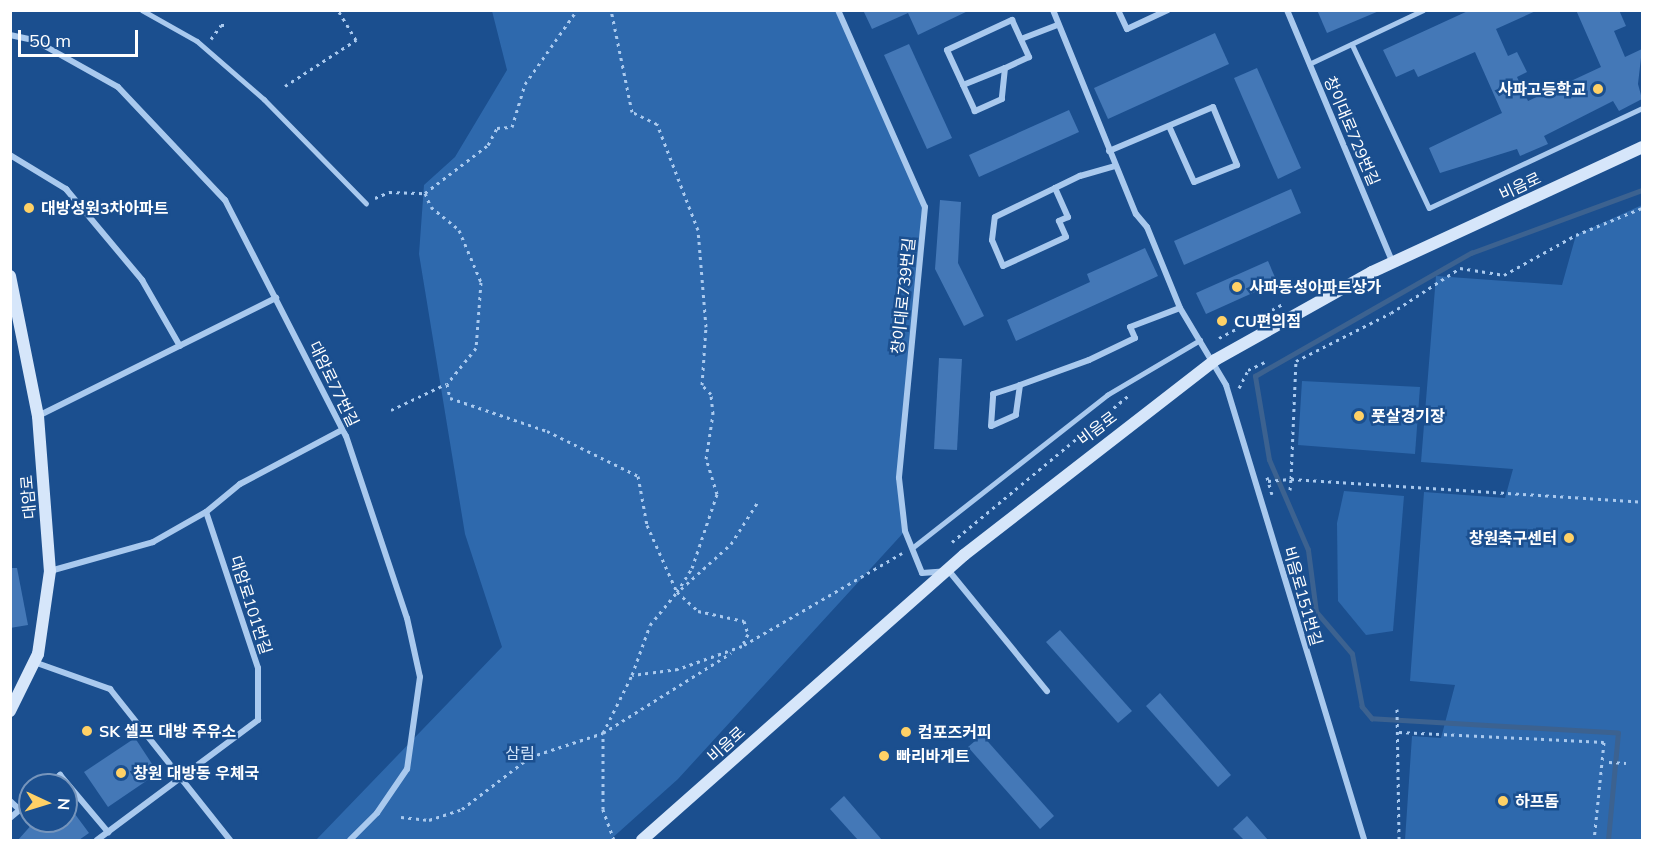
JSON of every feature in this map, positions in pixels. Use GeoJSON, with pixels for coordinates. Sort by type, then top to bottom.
{"type":"FeatureCollection","features":[{"type":"Feature","properties":{"kind":"street","name":"창이대로739번길"},"geometry":{"type":"LineString","coordinates":[[838,10],[925,207],[898,478],[912,548],[922,573],[949,571]]}},
{"type":"Feature","properties":{"kind":"street","name":"비음로151번길"},"geometry":{"type":"LineString","coordinates":[[1053,10],[1115,166],[1180,308],[1215,360],[1364,840]]}},
{"type":"Feature","properties":{"kind":"street"},"geometry":{"type":"LineString","coordinates":[[1118,10],[1127,29],[1168,10]]}},
{"type":"Feature","properties":{"kind":"street","name":"창이대로729번길"},"geometry":{"type":"LineString","coordinates":[[1287,10],[1393,263]]}},
{"type":"Feature","properties":{"kind":"street"},"geometry":{"type":"LineString","coordinates":[[963,85],[1029,57],[1012,20],[947,50],[963,85],[975,111],[1002,99],[1005,68]]}},
{"type":"Feature","properties":{"kind":"street"},"geometry":{"type":"LineString","coordinates":[[1021,39],[1058,25]]}},
{"type":"Feature","properties":{"kind":"street","name":"대암로77번길"},"geometry":{"type":"LineString","coordinates":[[10,35],[34,40],[118,87],[225,200],[342,430],[408,618],[420,677],[407,769],[377,813],[350,840]]}},
{"type":"Feature","properties":{"kind":"street"},"geometry":{"type":"LineString","coordinates":[[1109,151],[1213,107],[1237,165],[1194,182],[1169,126]]}},
{"type":"Feature","properties":{"kind":"street","name":"비음로"},"geometry":{"type":"LineString","coordinates":[[642,840],[949,571],[1070,469],[1215,360],[1393,263],[1642,147]]}},
{"type":"Feature","properties":{"kind":"street"},"geometry":{"type":"LineString","coordinates":[[10,155],[66,189],[142,280],[180,346]]}},
{"type":"Feature","properties":{"kind":"street"},"geometry":{"type":"LineString","coordinates":[[1055,188],[1068,217],[1059,221],[1066,237],[1003,266],[992,240],[995,218],[1055,188],[1115,166]]}},
{"type":"Feature","properties":{"kind":"street","name":"대암로"},"geometry":{"type":"LineString","coordinates":[[10,276],[38,416],[50,571],[33,662],[10,711]]}},
{"type":"Feature","properties":{"kind":"street"},"geometry":{"type":"LineString","coordinates":[[38,416],[276,298]]}},
{"type":"Feature","properties":{"kind":"street"},"geometry":{"type":"LineString","coordinates":[[1020,385],[1016,414],[991,426],[993,394],[1089,360],[1135,338],[1130,327],[1180,308]]}},
{"type":"Feature","properties":{"kind":"street"},"geometry":{"type":"LineString","coordinates":[[50,571],[153,542],[206,512],[240,484],[342,430]]}},
{"type":"Feature","properties":{"kind":"street","name":"대암로101번길"},"geometry":{"type":"LineString","coordinates":[[180,775],[258,720],[258,668],[206,512]]}},
{"type":"Feature","properties":{"kind":"street"},"geometry":{"type":"LineString","coordinates":[[949,571],[1047,691]]}},
{"type":"Feature","properties":{"kind":"street"},"geometry":{"type":"LineString","coordinates":[[33,662],[110,688],[230,840]]}},
{"type":"Feature","properties":{"kind":"street"},"geometry":{"type":"LineString","coordinates":[[97,840],[180,775]]}},
{"type":"Feature","properties":{"kind":"street"},"geometry":{"type":"LineString","coordinates":[[78,796],[108,832]]}},
{"type":"Feature","properties":{"kind":"lane"},"geometry":{"type":"LineString","coordinates":[[142,10],[204,47],[298,129],[366,202]]}},
{"type":"Feature","properties":{"kind":"lane"},"geometry":{"type":"LineString","coordinates":[[1403,10],[1406,18]]}},
{"type":"Feature","properties":{"kind":"lane"},"geometry":{"type":"LineString","coordinates":[[1310,64],[1423,10]]}},
{"type":"Feature","properties":{"kind":"lane"},"geometry":{"type":"LineString","coordinates":[[1352,44],[1429,208],[1642,108]]}},
{"type":"Feature","properties":{"kind":"lane"},"geometry":{"type":"LineString","coordinates":[[912,548],[1107,395],[1200,340]]}},
{"type":"Feature","properties":{"kind":"path"},"geometry":{"type":"LineString","coordinates":[[285,86],[356,40],[338,10]]}},
{"type":"Feature","properties":{"kind":"path"},"geometry":{"type":"LineString","coordinates":[[378,197],[425,194],[488,145],[497,128],[512,127],[525,84],[577,10]]}},
{"type":"Feature","properties":{"kind":"path"},"geometry":{"type":"LineString","coordinates":[[611,10],[632,112],[657,124],[698,230],[706,327],[702,385],[711,394],[713,414],[706,459],[717,494],[693,568],[650,626],[632,675],[603,733],[603,809],[614,840]]}},
{"type":"Feature","properties":{"kind":"path"},"geometry":{"type":"LineString","coordinates":[[204,47],[221,25],[228,25]]}},
{"type":"Feature","properties":{"kind":"path"},"geometry":{"type":"LineString","coordinates":[[391,410],[447,384],[476,348],[481,282],[459,230],[431,207],[425,194]]}},
{"type":"Feature","properties":{"kind":"path"},"geometry":{"type":"LineString","coordinates":[[1290,490],[1296,361],[1391,313],[1460,268],[1504,275],[1576,235],[1642,208]]}},
{"type":"Feature","properties":{"kind":"path"},"geometry":{"type":"LineString","coordinates":[[1240,393],[1248,370],[1265,362]]}},
{"type":"Feature","properties":{"kind":"path"},"geometry":{"type":"LineString","coordinates":[[447,384],[450,398],[547,431],[638,476],[647,525],[677,592],[698,611],[744,621],[748,634],[742,646],[688,666],[632,675]]}},
{"type":"Feature","properties":{"kind":"path"},"geometry":{"type":"LineString","coordinates":[[952,542],[1138,390]]}},
{"type":"Feature","properties":{"kind":"path"},"geometry":{"type":"LineString","coordinates":[[1265,470],[1269,481],[1291,479],[1642,501]]}},
{"type":"Feature","properties":{"kind":"path"},"geometry":{"type":"LineString","coordinates":[[677,592],[731,544],[759,500]]}},
{"type":"Feature","properties":{"kind":"path"},"geometry":{"type":"LineString","coordinates":[[401,817],[429,820],[462,809],[530,757],[603,733],[742,646],[912,548]]}},
{"type":"Feature","properties":{"kind":"path"},"geometry":{"type":"LineString","coordinates":[[1398,709],[1400,840]]}},
{"type":"Feature","properties":{"kind":"path"},"geometry":{"type":"LineString","coordinates":[[1399,729],[1604,742],[1594,840]]}},
{"type":"Feature","properties":{"kind":"path"},"geometry":{"type":"LineString","coordinates":[[1609,762],[1626,763]]}},
{"type":"Feature","properties":{"kind":"green space","name":"삼림"},"geometry":{"type":"Polygon","coordinates":[[[492,11],[838,11],[925,207],[899,478],[905,531],[678,779],[610,840],[316,840],[502,647],[465,534],[419,254],[424,185],[455,157],[507,70],[492,11]]]}},
{"type":"Feature","properties":{"kind":"green space","name":"창원축구센터"},"geometry":{"type":"Polygon","coordinates":[[[1642,205],[1642,840],[1405,840],[1412,736],[1441,738],[1455,685],[1410,681],[1424,492],[1505,498],[1513,469],[1421,462],[1436,276],[1562,285],[1576,235],[1642,205]]]}},
{"type":"Feature","properties":{"kind":"green space","name":"풋살경기장"},"geometry":{"type":"Polygon","coordinates":[[[1302,381],[1420,387],[1415,454],[1298,445],[1302,381]]]}},
{"type":"Feature","properties":{"kind":"green space"},"geometry":{"type":"Polygon","coordinates":[[[1344,491],[1404,496],[1393,631],[1366,635],[1338,601],[1337,523],[1344,491]]]}},
{"type":"Feature","properties":{"kind":"building"},"geometry":{"type":"Polygon","coordinates":[[[863,10],[970,10],[918,35],[908,13],[872,29],[863,10]]]}},
{"type":"Feature","properties":{"kind":"building"},"geometry":{"type":"Polygon","coordinates":[[[1317,10],[1379,10],[1379,11],[1327,33],[1317,10]]]}},
{"type":"Feature","properties":{"kind":"building","name":"사파고등학교"},"geometry":{"type":"Polygon","coordinates":[[[1470,10],[1538,10],[1496,29],[1508,56],[1517,52],[1527,72],[1517,77],[1528,101],[1601,67],[1576,10],[1619,10],[1626,26],[1614,31],[1625,57],[1642,49],[1638,84],[1642,99],[1619,111],[1613,101],[1544,136],[1548,144],[1520,156],[1517,149],[1440,173],[1429,148],[1502,113],[1475,52],[1418,77],[1414,69],[1396,77],[1383,50],[1470,10]]]}},
{"type":"Feature","properties":{"kind":"building"},"geometry":{"type":"Polygon","coordinates":[[[1215,33],[1229,64],[1108,119],[1094,88],[1215,33]]]}},
{"type":"Feature","properties":{"kind":"building"},"geometry":{"type":"Polygon","coordinates":[[[909,44],[952,138],[927,149],[884,55],[909,44]]]}},
{"type":"Feature","properties":{"kind":"building"},"geometry":{"type":"Polygon","coordinates":[[[1257,68],[1301,168],[1278,179],[1234,78],[1257,68]]]}},
{"type":"Feature","properties":{"kind":"building"},"geometry":{"type":"Polygon","coordinates":[[[1069,110],[1079,132],[979,177],[969,155],[1069,110]]]}},
{"type":"Feature","properties":{"kind":"building"},"geometry":{"type":"Polygon","coordinates":[[[1291,189],[1301,213],[1184,265],[1174,241],[1291,189]]]}},
{"type":"Feature","properties":{"kind":"building"},"geometry":{"type":"Polygon","coordinates":[[[940,200],[961,202],[958,263],[984,316],[964,326],[935,269],[940,200]]]}},
{"type":"Feature","properties":{"kind":"building"},"geometry":{"type":"Polygon","coordinates":[[[1145,248],[1158,276],[1016,341],[1007,320],[1090,282],[1087,274],[1145,248]]]}},
{"type":"Feature","properties":{"kind":"building","name":"사파동성아파트상가"},"geometry":{"type":"Polygon","coordinates":[[[1268,261],[1277,282],[1206,314],[1196,293],[1268,261]]]}},
{"type":"Feature","properties":{"kind":"building"},"geometry":{"type":"Polygon","coordinates":[[[939,358],[962,359],[957,450],[934,449],[939,358]]]}},
{"type":"Feature","properties":{"kind":"building"},"geometry":{"type":"Polygon","coordinates":[[[10,568],[17,568],[28,625],[10,628],[10,568]]]}},
{"type":"Feature","properties":{"kind":"building"},"geometry":{"type":"Polygon","coordinates":[[[1060,630],[1132,711],[1118,723],[1046,642],[1060,630]]]}},
{"type":"Feature","properties":{"kind":"building"},"geometry":{"type":"Polygon","coordinates":[[[1160,693],[1231,775],[1218,787],[1146,706],[1160,693]]]}},
{"type":"Feature","properties":{"kind":"building"},"geometry":{"type":"Polygon","coordinates":[[[982,735],[1054,816],[1040,829],[968,747],[982,735]]]}},
{"type":"Feature","properties":{"kind":"building","name":"창원 대방동 우체국"},"geometry":{"type":"Polygon","coordinates":[[[135,738],[158,773],[108,807],[84,772],[135,738]]]}},
{"type":"Feature","properties":{"kind":"building"},"geometry":{"type":"Polygon","coordinates":[[[844,796],[882,840],[858,840],[830,809],[844,796]]]}},
{"type":"Feature","properties":{"kind":"building"},"geometry":{"type":"Polygon","coordinates":[[[1247,816],[1268,840],[1244,840],[1233,829],[1247,816]]]}},
{"type":"Feature","properties":{"kind":"building"},"geometry":{"type":"Polygon","coordinates":[[[78,818],[89,833],[79,840],[18,840],[24,833],[78,833],[78,818]]]}},
{"type":"Feature","properties":{"kind":"waterway"},"geometry":{"type":"LineString","coordinates":[[1608,840],[1618,733],[1372,719],[1362,707],[1352,654],[1316,612],[1308,550],[1269,460],[1255,376],[1471,253],[1642,190]]}},
{"type":"Feature","properties":{"kind":"place","name":"사파고등학교"},"geometry":{"type":"Point","coordinates":[1598,89]}},
{"type":"Feature","properties":{"kind":"place","name":"대방성원3차아파트"},"geometry":{"type":"Point","coordinates":[29,208]}},
{"type":"Feature","properties":{"kind":"place","name":"사파동성아파트상가"},"geometry":{"type":"Point","coordinates":[1237,287]}},
{"type":"Feature","properties":{"kind":"place","name":"CU편의점"},"geometry":{"type":"Point","coordinates":[1222,321]}},
{"type":"Feature","properties":{"kind":"place","name":"풋살경기장"},"geometry":{"type":"Point","coordinates":[1359,416]}},
{"type":"Feature","properties":{"kind":"place","name":"창원축구센터"},"geometry":{"type":"Point","coordinates":[1569,538]}},
{"type":"Feature","properties":{"kind":"place","name":"SK 셀프 대방 주유소"},"geometry":{"type":"Point","coordinates":[87,731]}},
{"type":"Feature","properties":{"kind":"place","name":"컴포즈커피"},"geometry":{"type":"Point","coordinates":[906,732]}},
{"type":"Feature","properties":{"kind":"place","name":"빠리바게트"},"geometry":{"type":"Point","coordinates":[884,756]}},
{"type":"Feature","properties":{"kind":"place","name":"창원 대방동 우체국"},"geometry":{"type":"Point","coordinates":[121,773]}},
{"type":"Feature","properties":{"kind":"place","name":"하프돔"},"geometry":{"type":"Point","coordinates":[1503,801]}}]}
